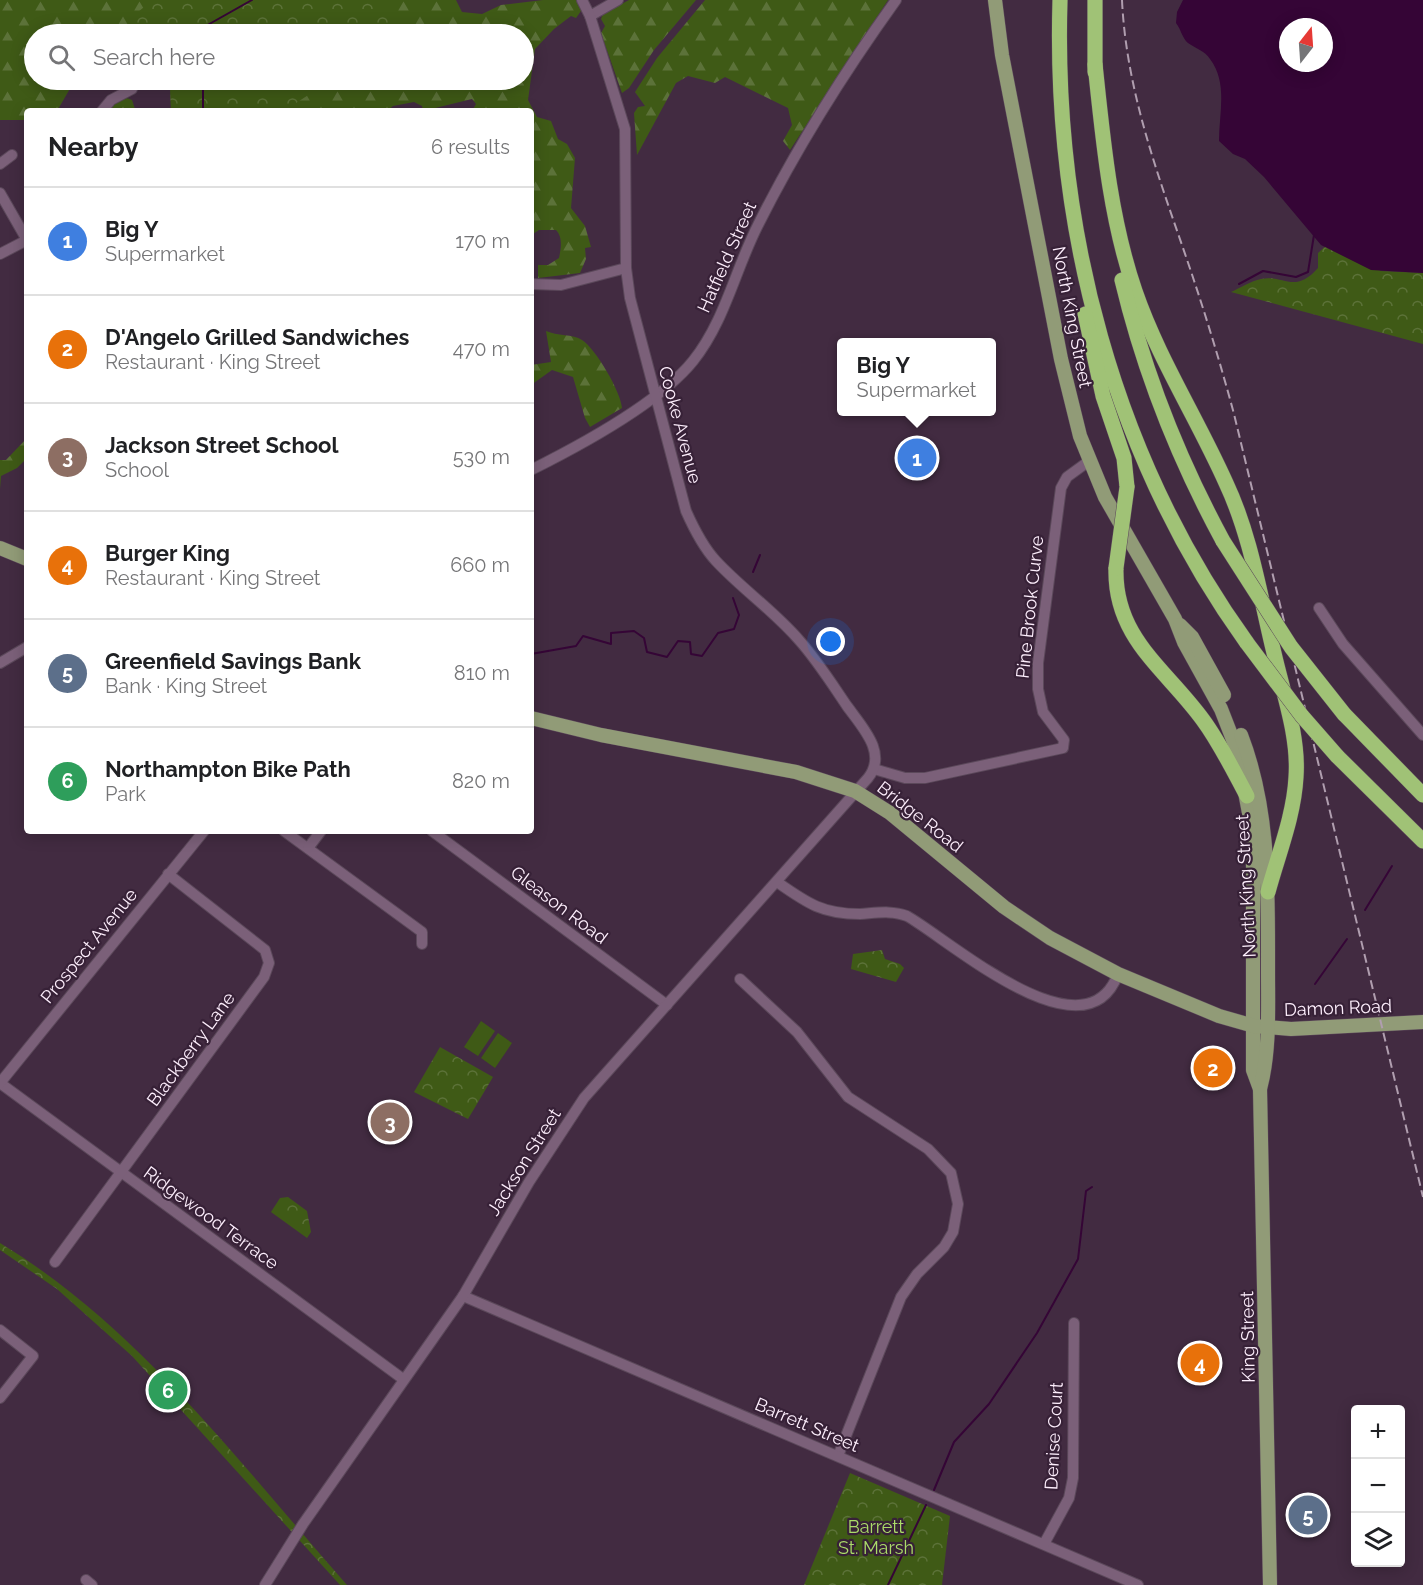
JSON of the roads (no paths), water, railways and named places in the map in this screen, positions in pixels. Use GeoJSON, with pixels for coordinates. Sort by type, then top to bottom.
{"type":"FeatureCollection","features":[{"type":"Feature","properties":{"kind":"highway"},"geometry":{"type":"LineString","coordinates":[[1060,0],[1062,134],[1087,326],[1103,396],[1124,458],[1128,488],[1116,568],[1119,603],[1132,634],[1203,719],[1247,796]]}},
{"type":"Feature","properties":{"kind":"highway"},"geometry":{"type":"LineString","coordinates":[[1095,0],[1097,130],[1104,190],[1132,320],[1166,420],[1223,541],[1291,647],[1344,714],[1423,795]]}},
{"type":"Feature","properties":{"kind":"highway"},"geometry":{"type":"LineString","coordinates":[[1095,64],[1108,174],[1125,259],[1156,344],[1236,507],[1246,537],[1289,718],[1296,756],[1294,797],[1268,891]]}},
{"type":"Feature","properties":{"kind":"highway"},"geometry":{"type":"LineString","coordinates":[[1074,222],[1101,338],[1140,448],[1191,554],[1247,642],[1302,716],[1337,756],[1423,841]]}},
{"type":"Feature","properties":{"kind":"main road","name":"North King Street"},"geometry":{"type":"LineString","coordinates":[[995,0],[1003,58],[1061,359],[1076,421],[1089,461],[1118,523],[1175,619],[1184,642],[1227,723],[1247,796],[1253,843],[1261,1027]]}},
{"type":"Feature","properties":{"kind":"main road"},"geometry":{"type":"LineString","coordinates":[[0,548],[24,558]]}},
{"type":"Feature","properties":{"kind":"main road","name":"North King Street"},"geometry":{"type":"LineString","coordinates":[[1175,619],[1192,637],[1211,670],[1244,743],[1259,802],[1268,891],[1261,1027]]}},
{"type":"Feature","properties":{"kind":"main road","name":"Bridge Road"},"geometry":{"type":"LineString","coordinates":[[534,719],[601,735],[796,772],[855,791],[890,813],[1004,907],[1050,938],[1118,974],[1219,1016],[1261,1027]]}},
{"type":"Feature","properties":{"kind":"main road","name":"Damon Road"},"geometry":{"type":"LineString","coordinates":[[1261,1027],[1306,1029],[1423,1022]]}},
{"type":"Feature","properties":{"kind":"main road","name":"King Street"},"geometry":{"type":"LineString","coordinates":[[1261,1027],[1253,1070],[1260,1089],[1270,1585]]}},
{"type":"Feature","properties":{"kind":"street","name":"Cooke Avenue"},"geometry":{"type":"LineString","coordinates":[[582,0],[590,16],[625,129],[627,268],[635,327],[686,511],[702,543],[716,561],[780,619],[817,661],[874,748],[874,769]]}},
{"type":"Feature","properties":{"kind":"street"},"geometry":{"type":"LineString","coordinates":[[590,16],[618,0]]}},
{"type":"Feature","properties":{"kind":"street","name":"Hatfield Street"},"geometry":{"type":"LineString","coordinates":[[534,468],[655,395],[692,363],[722,313],[756,228],[782,179],[896,0]]}},
{"type":"Feature","properties":{"kind":"street"},"geometry":{"type":"LineString","coordinates":[[104,108],[111,100],[130,90]]}},
{"type":"Feature","properties":{"kind":"street"},"geometry":{"type":"LineString","coordinates":[[0,164],[12,155]]}},
{"type":"Feature","properties":{"kind":"street"},"geometry":{"type":"LineString","coordinates":[[0,193],[24,235]]}},
{"type":"Feature","properties":{"kind":"street"},"geometry":{"type":"LineString","coordinates":[[0,254],[24,242]]}},
{"type":"Feature","properties":{"kind":"street"},"geometry":{"type":"LineString","coordinates":[[534,284],[561,285],[627,268]]}},
{"type":"Feature","properties":{"kind":"street","name":"Pine Brook Curve"},"geometry":{"type":"LineString","coordinates":[[874,769],[905,778],[926,778],[1063,748],[1064,740],[1043,712],[1038,680],[1059,497],[1067,477],[1089,461]]}},
{"type":"Feature","properties":{"kind":"street"},"geometry":{"type":"LineString","coordinates":[[1319,608],[1327,624],[1343,644],[1423,735]]}},
{"type":"Feature","properties":{"kind":"street"},"geometry":{"type":"LineString","coordinates":[[0,663],[24,648]]}},
{"type":"Feature","properties":{"kind":"street"},"geometry":{"type":"LineString","coordinates":[[855,791],[874,769]]}},
{"type":"Feature","properties":{"kind":"street","name":"Jackson Street"},"geometry":{"type":"LineString","coordinates":[[265,1585],[303,1524],[463,1296],[529,1182],[577,1108],[855,791]]}},
{"type":"Feature","properties":{"kind":"street","name":"Prospect Avenue"},"geometry":{"type":"LineString","coordinates":[[0,1083],[201,834]]}},
{"type":"Feature","properties":{"kind":"street"},"geometry":{"type":"LineString","coordinates":[[288,834],[422,932],[422,944]]}},
{"type":"Feature","properties":{"kind":"street"},"geometry":{"type":"LineString","coordinates":[[308,848],[319,834]]}},
{"type":"Feature","properties":{"kind":"street","name":"Gleason Road"},"geometry":{"type":"LineString","coordinates":[[436,834],[667,1005]]}},
{"type":"Feature","properties":{"kind":"street","name":"Blackberry Lane"},"geometry":{"type":"LineString","coordinates":[[55,1263],[237,1015],[264,977],[269,963],[265,950],[168,874]]}},
{"type":"Feature","properties":{"kind":"street"},"geometry":{"type":"LineString","coordinates":[[777,882],[807,903],[822,910],[850,914],[889,912],[908,916],[1019,989],[1063,1005],[1078,1006],[1101,998],[1112,988],[1118,974]]}},
{"type":"Feature","properties":{"kind":"street"},"geometry":{"type":"LineString","coordinates":[[740,979],[797,1032],[848,1097],[934,1154],[951,1173],[956,1189],[958,1211],[953,1232],[944,1247],[917,1274],[902,1297],[838,1456]]}},
{"type":"Feature","properties":{"kind":"street","name":"Ridgewood Terrace"},"geometry":{"type":"LineString","coordinates":[[0,1083],[403,1379]]}},
{"type":"Feature","properties":{"kind":"street","name":"Barrett Street"},"geometry":{"type":"LineString","coordinates":[[463,1296],[1138,1585]]}},
{"type":"Feature","properties":{"kind":"street","name":"Denise Court"},"geometry":{"type":"LineString","coordinates":[[1044,1544],[1069,1498],[1073,1478],[1074,1323]]}},
{"type":"Feature","properties":{"kind":"street"},"geometry":{"type":"LineString","coordinates":[[0,1330],[33,1356],[0,1398]]}},
{"type":"Feature","properties":{"kind":"waterway"},"geometry":{"type":"LineString","coordinates":[[209,24],[252,0]]}},
{"type":"Feature","properties":{"kind":"waterway"},"geometry":{"type":"LineString","coordinates":[[203,90],[203,108]]}},
{"type":"Feature","properties":{"kind":"waterway"},"geometry":{"type":"LineString","coordinates":[[1239,284],[1263,271],[1296,277],[1308,272],[1314,235]]}},
{"type":"Feature","properties":{"kind":"waterway"},"geometry":{"type":"LineString","coordinates":[[753,572],[760,555]]}},
{"type":"Feature","properties":{"kind":"waterway"},"geometry":{"type":"LineString","coordinates":[[534,653],[576,646],[583,636],[611,644],[611,633],[634,631],[644,638],[647,652],[667,657],[678,641],[690,642],[691,654],[702,656],[718,633],[734,629],[739,615],[733,598]]}},
{"type":"Feature","properties":{"kind":"waterway"},"geometry":{"type":"LineString","coordinates":[[1365,910],[1392,866]]}},
{"type":"Feature","properties":{"kind":"waterway"},"geometry":{"type":"LineString","coordinates":[[1315,984],[1347,939]]}},
{"type":"Feature","properties":{"kind":"waterway"},"geometry":{"type":"LineString","coordinates":[[934,1490],[954,1442],[989,1404],[1037,1333],[1078,1259],[1086,1191],[1092,1187]]}},
{"type":"Feature","properties":{"kind":"waterway"},"geometry":{"type":"LineString","coordinates":[[888,1585],[926,1505]]}},
{"type":"Feature","properties":{"kind":"railway"},"geometry":{"type":"LineString","coordinates":[[1122,0],[1129,64],[1136,95],[1152,157],[1204,310],[1234,414],[1423,1197]]}},
{"type":"Feature","properties":{"kind":"place","name":"Big Y"},"geometry":{"type":"Point","coordinates":[917,458]}},
{"type":"Feature","properties":{"kind":"place","name":"D'Angelo Grilled Sandwiches"},"geometry":{"type":"Point","coordinates":[1213,1068]}},
{"type":"Feature","properties":{"kind":"place","name":"Jackson Street School"},"geometry":{"type":"Point","coordinates":[390,1122]}},
{"type":"Feature","properties":{"kind":"place","name":"Burger King"},"geometry":{"type":"Point","coordinates":[1200,1363]}},
{"type":"Feature","properties":{"kind":"place","name":"Northampton Bike Path"},"geometry":{"type":"Point","coordinates":[168,1390]}},
{"type":"Feature","properties":{"kind":"place","name":"Greenfield Savings Bank"},"geometry":{"type":"Point","coordinates":[1308,1515]}},
{"type":"Feature","properties":{"kind":"park label","name":"Barrett St. Marsh"},"geometry":{"type":"Point","coordinates":[876,1537]}}]}
